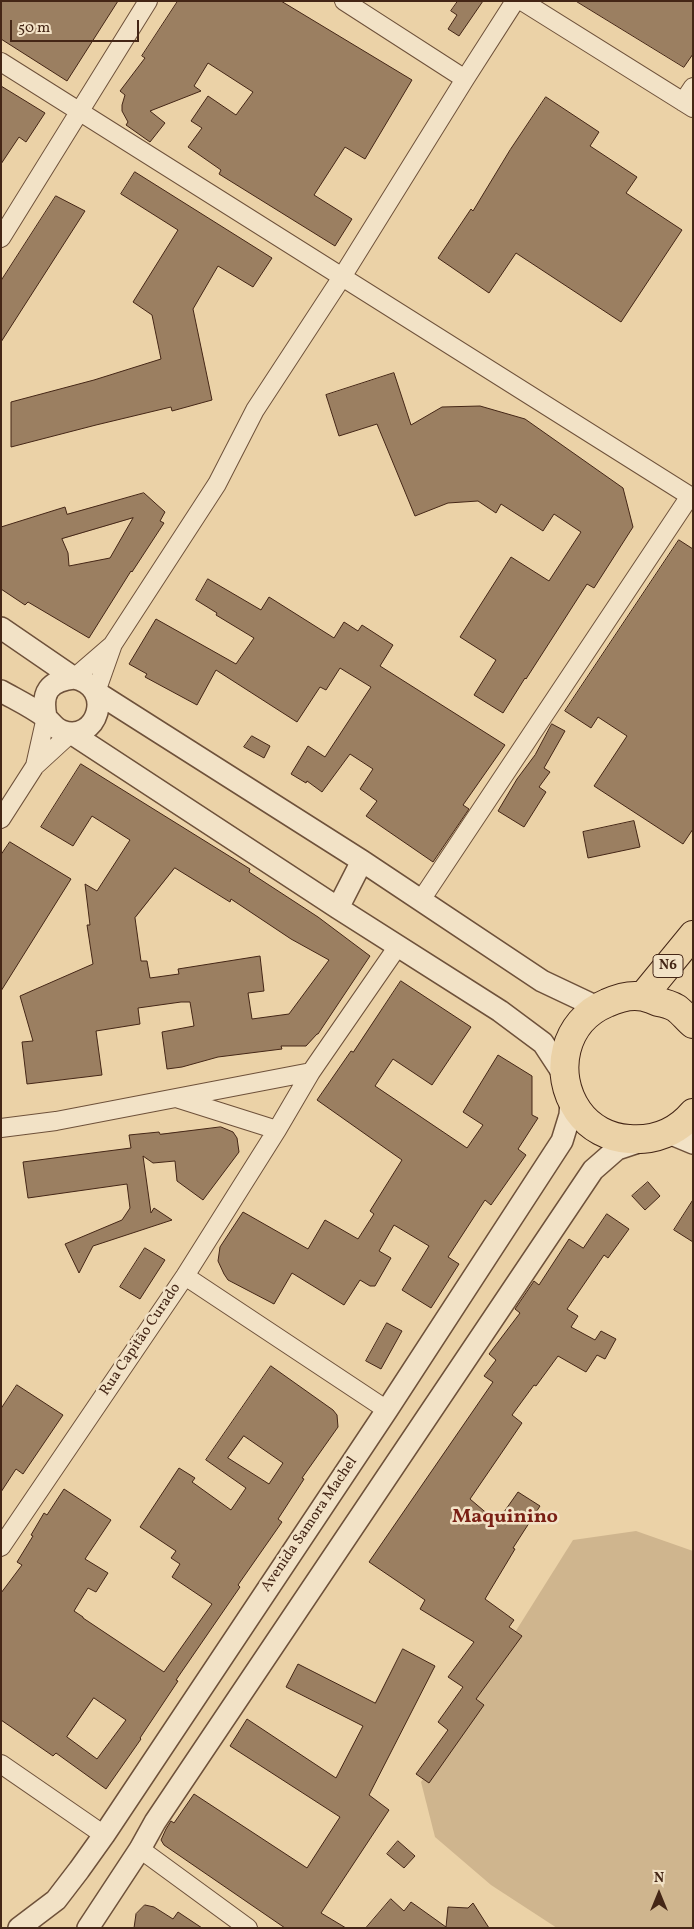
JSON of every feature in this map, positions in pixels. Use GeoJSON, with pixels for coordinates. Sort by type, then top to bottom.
{"type":"FeatureCollection","features":[{"type":"Feature","properties":{"kind":"highway","name":"N6"},"geometry":{"type":"LineString","coordinates":[[643,996],[693,935]]}},
{"type":"Feature","properties":{"kind":"highway"},"geometry":{"type":"LineString","coordinates":[[693,1024],[675,1007],[643,996],[619,998],[597,1007],[577,1026],[568,1041],[564,1058],[564,1075],[571,1101],[582,1116],[595,1128],[618,1139],[668,1139],[693,1113]]}},
{"type":"Feature","properties":{"kind":"street"},"geometry":{"type":"LineString","coordinates":[[1,238],[148,1]]}},
{"type":"Feature","properties":{"kind":"street"},"geometry":{"type":"LineString","coordinates":[[344,1],[465,79]]}},
{"type":"Feature","properties":{"kind":"street"},"geometry":{"type":"LineString","coordinates":[[1,818],[35,766],[71,733],[82,730],[92,724],[98,714],[99,703],[96,692],[113,644],[217,484],[255,410],[342,277],[515,1]]}},
{"type":"Feature","properties":{"kind":"street"},"geometry":{"type":"LineString","coordinates":[[522,1],[688,105],[693,87]]}},
{"type":"Feature","properties":{"kind":"street"},"geometry":{"type":"LineString","coordinates":[[1,62],[691,497],[421,900]]}},
{"type":"Feature","properties":{"kind":"street"},"geometry":{"type":"LineString","coordinates":[[1,628],[74,678],[87,682],[96,692],[362,861],[542,981],[597,1007]]}},
{"type":"Feature","properties":{"kind":"street"},"geometry":{"type":"LineString","coordinates":[[35,766],[46,717],[43,703],[48,689],[60,680],[74,678],[113,644]]}},
{"type":"Feature","properties":{"kind":"street"},"geometry":{"type":"LineString","coordinates":[[1,691],[46,717],[56,729],[71,733],[338,908],[500,1011],[544,1043],[564,1075]]}},
{"type":"Feature","properties":{"kind":"street"},"geometry":{"type":"LineString","coordinates":[[338,908],[362,861]]}},
{"type":"Feature","properties":{"kind":"street","name":"Rua Capitão Curado"},"geometry":{"type":"LineString","coordinates":[[1,1547],[184,1276],[277,1130],[311,1072],[398,946]]}},
{"type":"Feature","properties":{"kind":"street"},"geometry":{"type":"LineString","coordinates":[[1,1128],[56,1122],[311,1072]]}},
{"type":"Feature","properties":{"kind":"street"},"geometry":{"type":"LineString","coordinates":[[176,1098],[277,1130]]}},
{"type":"Feature","properties":{"kind":"street","name":"Avenida Samora Machel"},"geometry":{"type":"LineString","coordinates":[[18,1928],[56,1900],[104,1834],[387,1410],[562,1141],[570,1115],[571,1101]]}},
{"type":"Feature","properties":{"kind":"street"},"geometry":{"type":"LineString","coordinates":[[88,1928],[140,1849],[155,1822],[593,1170],[617,1149],[668,1139]]}},
{"type":"Feature","properties":{"kind":"street"},"geometry":{"type":"LineString","coordinates":[[184,1276],[387,1410]]}},
{"type":"Feature","properties":{"kind":"street"},"geometry":{"type":"LineString","coordinates":[[1,1764],[104,1834]]}},
{"type":"Feature","properties":{"kind":"street"},"geometry":{"type":"LineString","coordinates":[[140,1849],[248,1928]]}},
{"type":"Feature","properties":{"kind":"shaded area"},"geometry":{"type":"Polygon","coordinates":[[[636,1531],[693,1551],[693,1928],[557,1928],[491,1885],[435,1837],[421,1782],[573,1540],[636,1531]]]}},
{"type":"Feature","properties":{"kind":"building"},"geometry":{"type":"Polygon","coordinates":[[[1,1],[118,1],[67,81],[1,39],[1,1]]]}},
{"type":"Feature","properties":{"kind":"building"},"geometry":{"type":"Polygon","coordinates":[[[178,1],[281,1],[412,80],[365,159],[345,147],[314,195],[352,219],[335,246],[219,174],[221,170],[188,147],[202,128],[191,121],[208,96],[236,115],[253,92],[208,63],[194,86],[201,91],[150,111],[165,123],[150,142],[126,125],[128,122],[122,111],[125,95],[120,91],[145,58],[142,56],[178,1]]]}},
{"type":"Feature","properties":{"kind":"building"},"geometry":{"type":"Polygon","coordinates":[[[458,1],[483,1],[459,36],[448,29],[457,15],[451,11],[458,1]]]}},
{"type":"Feature","properties":{"kind":"building"},"geometry":{"type":"Polygon","coordinates":[[[576,1],[693,1],[693,54],[684,67],[576,1]]]}},
{"type":"Feature","properties":{"kind":"building"},"geometry":{"type":"Polygon","coordinates":[[[1,86],[45,113],[26,142],[19,137],[1,164],[1,86]]]}},
{"type":"Feature","properties":{"kind":"building"},"geometry":{"type":"Polygon","coordinates":[[[546,97],[599,132],[590,146],[637,177],[626,193],[682,230],[621,322],[516,253],[489,293],[438,258],[471,209],[473,211],[510,150],[546,97]]]}},
{"type":"Feature","properties":{"kind":"building"},"geometry":{"type":"Polygon","coordinates":[[[135,172],[272,258],[253,287],[218,266],[193,309],[212,400],[172,411],[171,407],[11,447],[11,402],[94,380],[161,359],[152,315],[133,302],[178,230],[121,194],[135,172]]]}},
{"type":"Feature","properties":{"kind":"building"},"geometry":{"type":"Polygon","coordinates":[[[56,196],[85,211],[1,342],[1,281],[56,196]]]}},
{"type":"Feature","properties":{"kind":"building"},"geometry":{"type":"Polygon","coordinates":[[[394,373],[411,425],[442,407],[480,406],[525,419],[623,488],[633,527],[594,588],[587,584],[503,713],[474,695],[496,660],[460,637],[511,557],[549,581],[581,532],[554,514],[543,531],[501,504],[496,513],[478,501],[448,503],[415,516],[377,424],[339,436],[326,395],[394,373]]]}},
{"type":"Feature","properties":{"kind":"building"},"geometry":{"type":"Polygon","coordinates":[[[144,493],[165,512],[160,521],[164,523],[89,638],[28,602],[25,605],[1,589],[1,527],[65,507],[67,514],[144,493]],[[133,518],[62,539],[68,553],[69,566],[110,558],[133,518]]]}},
{"type":"Feature","properties":{"kind":"building"},"geometry":{"type":"Polygon","coordinates":[[[679,540],[693,549],[693,829],[683,844],[594,786],[627,736],[598,717],[591,728],[565,711],[679,540]]]}},
{"type":"Feature","properties":{"kind":"building"},"geometry":{"type":"Polygon","coordinates":[[[208,579],[261,610],[269,597],[334,638],[344,622],[358,631],[362,625],[393,645],[380,666],[505,745],[463,805],[469,809],[433,862],[366,816],[377,801],[360,789],[373,769],[350,754],[322,792],[307,781],[306,783],[291,774],[308,746],[325,757],[371,687],[340,668],[326,690],[320,687],[297,722],[216,670],[197,705],[145,677],[147,674],[129,664],[156,619],[236,664],[254,638],[216,615],[217,613],[196,600],[208,579]]]}},
{"type":"Feature","properties":{"kind":"building"},"geometry":{"type":"Polygon","coordinates":[[[552,724],[565,731],[544,768],[550,772],[539,787],[546,792],[524,827],[498,811],[517,779],[535,755],[552,724]]]}},
{"type":"Feature","properties":{"kind":"building"},"geometry":{"type":"Polygon","coordinates":[[[252,736],[270,746],[264,758],[244,747],[252,736]]]}},
{"type":"Feature","properties":{"kind":"building"},"geometry":{"type":"Polygon","coordinates":[[[81,764],[250,869],[249,872],[318,917],[370,956],[318,1034],[306,1046],[281,1046],[282,1049],[218,1057],[167,1069],[162,1032],[194,1026],[190,1002],[181,1002],[138,1008],[140,1024],[96,1031],[102,1075],[27,1084],[22,1042],[33,1041],[20,996],[93,964],[87,925],[90,925],[85,884],[97,891],[130,840],[92,816],[73,846],[41,827],[81,764]],[[175,868],[135,918],[141,961],[147,961],[150,978],[179,974],[178,969],[260,956],[264,991],[248,993],[252,1019],[289,1014],[329,960],[291,939],[231,899],[230,902],[175,868]]]}},
{"type":"Feature","properties":{"kind":"building"},"geometry":{"type":"Polygon","coordinates":[[[634,821],[640,847],[588,858],[583,832],[634,821]]]}},
{"type":"Feature","properties":{"kind":"building"},"geometry":{"type":"Polygon","coordinates":[[[10,842],[71,879],[1,991],[1,855],[10,842]]]}},
{"type":"Feature","properties":{"kind":"building"},"geometry":{"type":"Polygon","coordinates":[[[401,981],[471,1027],[432,1085],[393,1059],[375,1086],[467,1148],[483,1125],[463,1112],[498,1055],[532,1076],[532,1115],[538,1118],[518,1149],[526,1155],[491,1205],[485,1200],[448,1257],[459,1264],[431,1308],[402,1290],[429,1246],[394,1225],[379,1251],[391,1258],[375,1286],[370,1286],[360,1280],[344,1305],[292,1273],[274,1304],[228,1280],[218,1261],[220,1247],[243,1212],[308,1249],[325,1220],[358,1239],[374,1214],[370,1211],[402,1160],[317,1100],[351,1051],[353,1052],[401,981]]]}},
{"type":"Feature","properties":{"kind":"building"},"geometry":{"type":"Polygon","coordinates":[[[221,1127],[233,1132],[237,1138],[239,1152],[203,1200],[177,1181],[175,1161],[153,1163],[143,1156],[151,1213],[154,1208],[172,1220],[93,1246],[79,1273],[65,1244],[122,1220],[130,1208],[127,1184],[28,1198],[23,1162],[131,1148],[129,1135],[159,1132],[160,1134],[221,1127]]]}},
{"type":"Feature","properties":{"kind":"building"},"geometry":{"type":"Polygon","coordinates":[[[648,1182],[660,1196],[645,1210],[632,1196],[648,1182]]]}},
{"type":"Feature","properties":{"kind":"building"},"geometry":{"type":"Polygon","coordinates":[[[693,1200],[693,1242],[674,1230],[693,1200]]]}},
{"type":"Feature","properties":{"kind":"building"},"geometry":{"type":"Polygon","coordinates":[[[607,1214],[629,1229],[608,1258],[604,1255],[567,1309],[578,1316],[571,1327],[595,1340],[601,1331],[616,1339],[605,1359],[597,1355],[586,1372],[558,1356],[512,1415],[522,1423],[470,1499],[497,1522],[518,1492],[540,1506],[513,1548],[515,1549],[485,1599],[514,1620],[509,1627],[522,1636],[476,1699],[484,1705],[429,1783],[416,1774],[448,1730],[438,1722],[463,1687],[448,1677],[474,1642],[420,1609],[425,1600],[369,1562],[493,1382],[484,1376],[496,1360],[489,1354],[520,1313],[515,1309],[534,1281],[539,1285],[569,1239],[583,1248],[607,1214]]]}},
{"type":"Feature","properties":{"kind":"building"},"geometry":{"type":"Polygon","coordinates":[[[145,1248],[165,1260],[140,1299],[120,1287],[145,1248]]]}},
{"type":"Feature","properties":{"kind":"building"},"geometry":{"type":"Polygon","coordinates":[[[387,1323],[402,1331],[381,1369],[366,1361],[387,1323]]]}},
{"type":"Feature","properties":{"kind":"building"},"geometry":{"type":"Polygon","coordinates":[[[271,1366],[333,1410],[337,1415],[338,1427],[302,1478],[304,1479],[278,1519],[282,1522],[238,1585],[240,1587],[176,1680],[178,1681],[141,1739],[106,1789],[56,1753],[53,1756],[1,1720],[1,1593],[22,1565],[17,1562],[44,1513],[47,1515],[64,1489],[111,1520],[85,1559],[108,1573],[96,1592],[88,1588],[74,1611],[164,1672],[212,1604],[172,1577],[180,1564],[171,1558],[176,1551],[140,1527],[179,1468],[195,1478],[192,1482],[231,1510],[246,1488],[206,1460],[271,1366]],[[244,1436],[228,1458],[269,1484],[283,1463],[244,1436]],[[94,1698],[67,1737],[97,1759],[126,1720],[94,1698]]]}},
{"type":"Feature","properties":{"kind":"building"},"geometry":{"type":"Polygon","coordinates":[[[17,1385],[63,1415],[23,1474],[16,1469],[1,1492],[1,1409],[17,1385]]]}},
{"type":"Feature","properties":{"kind":"building"},"geometry":{"type":"Polygon","coordinates":[[[403,1649],[435,1666],[369,1795],[389,1810],[321,1913],[346,1928],[285,1928],[164,1845],[161,1840],[166,1829],[171,1821],[174,1823],[194,1794],[307,1868],[340,1817],[230,1746],[247,1719],[336,1778],[363,1726],[286,1687],[298,1664],[375,1703],[403,1649]]]}},
{"type":"Feature","properties":{"kind":"building"},"geometry":{"type":"Polygon","coordinates":[[[398,1841],[415,1856],[404,1868],[387,1854],[398,1841]]]}},
{"type":"Feature","properties":{"kind":"building"},"geometry":{"type":"Polygon","coordinates":[[[391,1899],[404,1911],[411,1902],[446,1927],[448,1907],[468,1908],[473,1903],[489,1928],[366,1928],[391,1899]]]}},
{"type":"Feature","properties":{"kind":"building"},"geometry":{"type":"Polygon","coordinates":[[[145,1905],[154,1907],[173,1919],[178,1912],[202,1928],[134,1928],[136,1914],[145,1905]]]}},
{"type":"Feature","properties":{"kind":"district","name":"Maquinino"},"geometry":{"type":"Point","coordinates":[505,1518]}}]}
